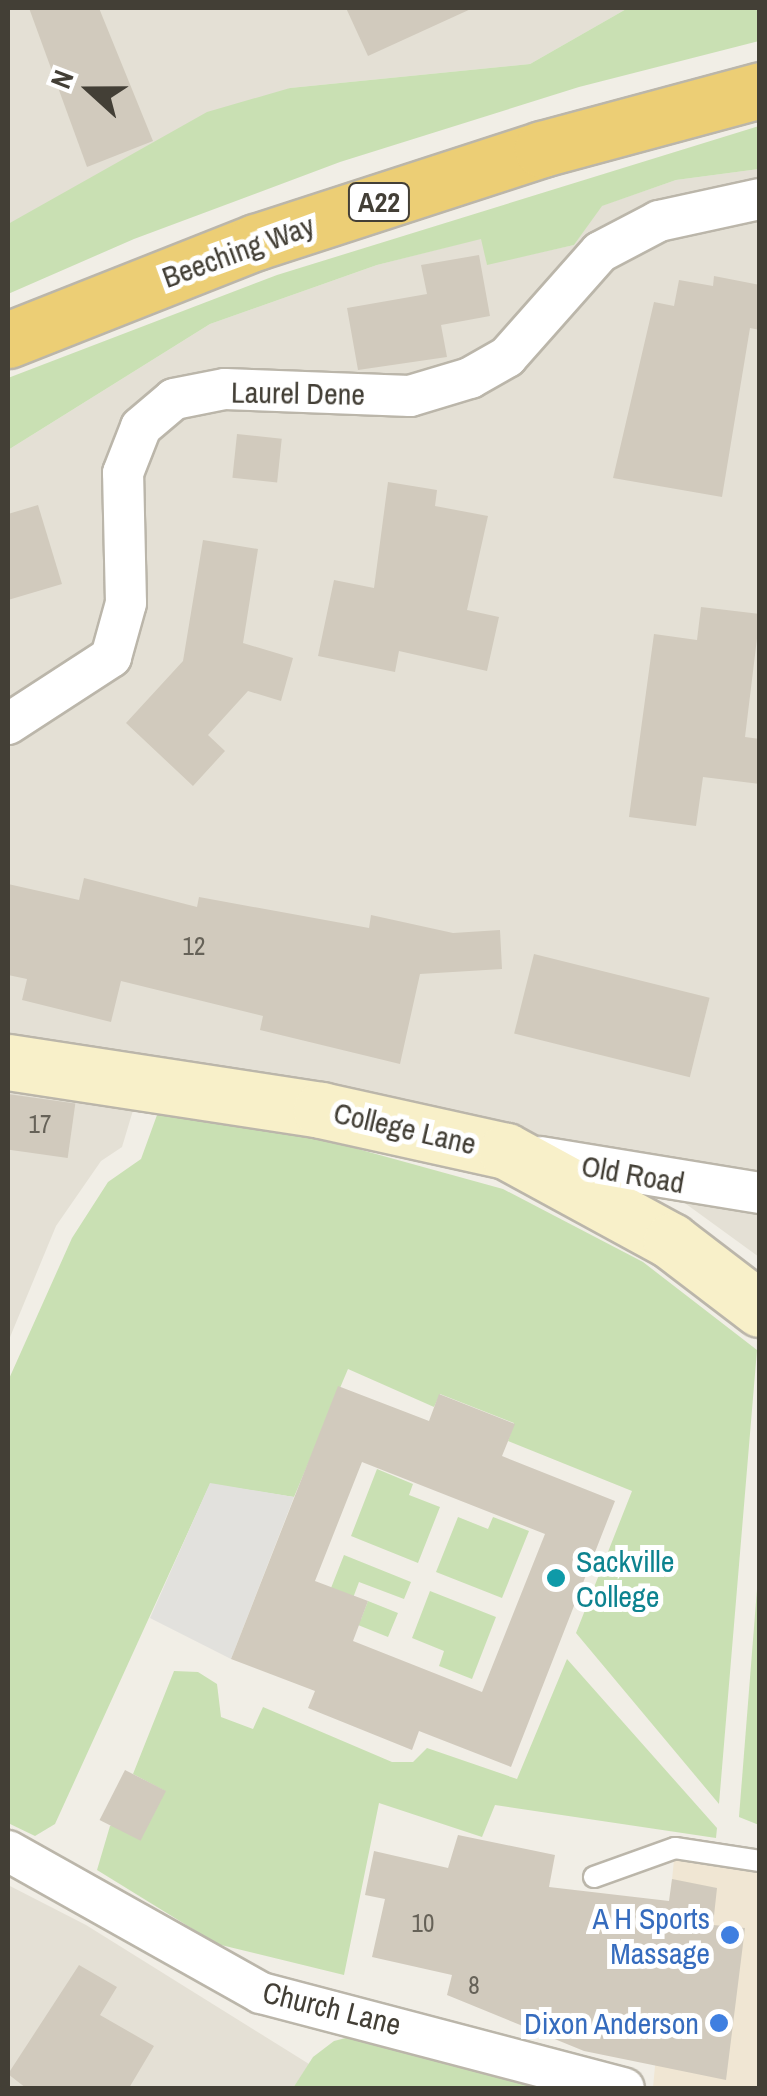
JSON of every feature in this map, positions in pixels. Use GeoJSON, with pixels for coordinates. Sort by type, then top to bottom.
{"type":"FeatureCollection","features":[{"type":"Feature","properties":{"kind":"highway","name":"Beeching Way"},"geometry":{"type":"LineString","coordinates":[[8,340],[256,242],[542,149],[760,90]]}},
{"type":"Feature","properties":{"kind":"main road","name":"College Lane"},"geometry":{"type":"LineString","coordinates":[[8,1062],[153,1089],[321,1110],[506,1151],[671,1241],[760,1309]]}},
{"type":"Feature","properties":{"kind":"street","name":"Laurel Dene"},"geometry":{"type":"LineString","coordinates":[[8,724],[111,657],[126,603],[124,473],[141,428],[174,399],[225,389],[410,396],[470,378],[507,357],[600,252],[659,221],[760,199]]}},
{"type":"Feature","properties":{"kind":"street","name":"Old Road"},"geometry":{"type":"LineString","coordinates":[[506,1151],[760,1194]]}},
{"type":"Feature","properties":{"kind":"street","name":"Church Lane"},"geometry":{"type":"LineString","coordinates":[[13,1866],[261,1994],[624,2088]]}},
{"type":"Feature","properties":{"kind":"lane"},"geometry":{"type":"LineString","coordinates":[[594,1877],[675,1848],[760,1861]]}},
{"type":"Feature","properties":{"kind":"shaded area"},"geometry":{"type":"Polygon","coordinates":[[[8,8],[628,8],[530,64],[290,88],[8,224],[8,8]]]}},
{"type":"Feature","properties":{"kind":"shaded area"},"geometry":{"type":"Polygon","coordinates":[[[759,169],[759,1257],[682,1201],[408,1099],[150,1054],[122,1147],[101,1161],[56,1226],[8,1342],[8,450],[210,324],[377,265],[482,238],[487,264],[574,245],[601,206],[676,180],[759,169]]]}},
{"type":"Feature","properties":{"kind":"shaded area"},"geometry":{"type":"Polygon","coordinates":[[[210,1483],[294,1497],[231,1659],[150,1618],[210,1483]]]}},
{"type":"Feature","properties":{"kind":"shaded area"},"geometry":{"type":"Polygon","coordinates":[[[675,1848],[759,1861],[759,2088],[653,2088],[675,1848]]]}},
{"type":"Feature","properties":{"kind":"shaded area"},"geometry":{"type":"Polygon","coordinates":[[[8,1885],[86,1925],[309,2064],[293,2088],[8,2088],[8,1885]]]}},
{"type":"Feature","properties":{"kind":"green space"},"geometry":{"type":"Polygon","coordinates":[[[628,8],[759,8],[759,41],[579,87],[340,162],[134,239],[8,294],[8,224],[207,112],[290,88],[530,64],[628,8]]]}},
{"type":"Feature","properties":{"kind":"green space"},"geometry":{"type":"Polygon","coordinates":[[[759,126],[759,169],[676,180],[602,206],[574,245],[487,265],[481,239],[377,265],[210,324],[8,450],[8,378],[277,275],[759,126]]]}},
{"type":"Feature","properties":{"kind":"green space"},"geometry":{"type":"Polygon","coordinates":[[[161,1104],[278,1127],[503,1189],[643,1262],[757,1350],[719,1804],[576,1633],[632,1491],[508,1441],[514,1423],[440,1394],[434,1407],[348,1369],[294,1497],[210,1484],[55,1824],[35,1836],[8,1823],[8,1381],[72,1238],[108,1182],[141,1159],[161,1104]]]}},
{"type":"Feature","properties":{"kind":"green space"},"geometry":{"type":"Polygon","coordinates":[[[377,1469],[413,1484],[409,1495],[440,1507],[418,1563],[351,1536],[377,1469]]]}},
{"type":"Feature","properties":{"kind":"green space"},"geometry":{"type":"Polygon","coordinates":[[[458,1517],[488,1529],[493,1517],[529,1531],[502,1598],[436,1572],[458,1517]]]}},
{"type":"Feature","properties":{"kind":"green space"},"geometry":{"type":"Polygon","coordinates":[[[344,1555],[411,1582],[404,1599],[359,1582],[347,1614],[361,1619],[368,1601],[398,1613],[388,1637],[358,1625],[318,1621],[344,1555]]]}},
{"type":"Feature","properties":{"kind":"green space"},"geometry":{"type":"Polygon","coordinates":[[[759,1564],[760,1825],[739,1817],[759,1564]]]}},
{"type":"Feature","properties":{"kind":"green space"},"geometry":{"type":"Polygon","coordinates":[[[430,1591],[496,1617],[472,1679],[439,1666],[444,1651],[412,1638],[430,1591]]]}},
{"type":"Feature","properties":{"kind":"green space"},"geometry":{"type":"Polygon","coordinates":[[[567,1659],[717,1828],[716,1838],[495,1805],[482,1837],[379,1803],[344,1975],[217,1944],[97,1870],[110,1826],[165,1791],[133,1774],[174,1671],[198,1672],[217,1684],[221,1717],[253,1729],[263,1707],[392,1762],[413,1762],[427,1748],[517,1779],[567,1659]]]}},
{"type":"Feature","properties":{"kind":"green space"},"geometry":{"type":"Polygon","coordinates":[[[365,2033],[555,2088],[293,2088],[313,2057],[334,2041],[365,2033]]]}},
{"type":"Feature","properties":{"kind":"building"},"geometry":{"type":"Polygon","coordinates":[[[29,8],[99,8],[153,141],[87,167],[29,8]]]}},
{"type":"Feature","properties":{"kind":"building"},"geometry":{"type":"Polygon","coordinates":[[[346,8],[473,8],[368,56],[346,8]]]}},
{"type":"Feature","properties":{"kind":"building"},"geometry":{"type":"Polygon","coordinates":[[[479,255],[490,316],[441,325],[447,357],[358,370],[347,308],[427,294],[421,265],[479,255]]]}},
{"type":"Feature","properties":{"kind":"building"},"geometry":{"type":"Polygon","coordinates":[[[714,276],[760,285],[760,330],[750,328],[722,497],[613,478],[654,302],[674,306],[679,280],[713,286],[714,276]]]}},
{"type":"Feature","properties":{"kind":"building"},"geometry":{"type":"Polygon","coordinates":[[[237,434],[282,439],[277,482],[232,478],[237,434]]]}},
{"type":"Feature","properties":{"kind":"building"},"geometry":{"type":"Polygon","coordinates":[[[388,482],[437,490],[435,506],[488,516],[467,610],[499,617],[487,671],[399,651],[395,672],[318,656],[334,580],[374,588],[388,482]]]}},
{"type":"Feature","properties":{"kind":"building"},"geometry":{"type":"Polygon","coordinates":[[[38,505],[62,584],[8,600],[8,514],[38,505]]]}},
{"type":"Feature","properties":{"kind":"building"},"geometry":{"type":"Polygon","coordinates":[[[203,540],[258,549],[243,643],[293,658],[281,701],[248,691],[208,735],[225,751],[193,786],[126,723],[183,661],[203,540]]]}},
{"type":"Feature","properties":{"kind":"building"},"geometry":{"type":"Polygon","coordinates":[[[701,607],[760,614],[745,737],[760,739],[760,784],[703,777],[696,826],[629,817],[654,634],[697,640],[701,607]]]}},
{"type":"Feature","properties":{"kind":"building"},"geometry":{"type":"Polygon","coordinates":[[[84,878],[197,907],[199,897],[369,928],[371,915],[453,933],[500,930],[502,969],[420,974],[400,1064],[260,1030],[263,1016],[121,981],[111,1022],[22,1000],[27,979],[8,975],[8,884],[79,900],[84,878]]]}},
{"type":"Feature","properties":{"kind":"building"},"geometry":{"type":"Polygon","coordinates":[[[534,954],[710,998],[690,1077],[514,1034],[534,954]]]}},
{"type":"Feature","properties":{"kind":"building"},"geometry":{"type":"Polygon","coordinates":[[[8,1094],[75,1103],[68,1158],[8,1150],[8,1094]]]}},
{"type":"Feature","properties":{"kind":"building","name":"Sackville College"},"geometry":{"type":"Polygon","coordinates":[[[338,1386],[429,1421],[439,1394],[515,1424],[502,1456],[615,1501],[511,1767],[419,1731],[412,1750],[308,1708],[315,1691],[231,1659],[338,1386]],[[362,1462],[315,1581],[368,1601],[353,1641],[482,1692],[545,1534],[362,1462]]]}},
{"type":"Feature","properties":{"kind":"building"},"geometry":{"type":"Polygon","coordinates":[[[125,1770],[166,1791],[141,1841],[100,1820],[125,1770]]]}},
{"type":"Feature","properties":{"kind":"building"},"geometry":{"type":"Polygon","coordinates":[[[458,1835],[555,1855],[549,1887],[669,1901],[672,1879],[717,1888],[713,1925],[745,1928],[726,2080],[584,2051],[447,1995],[452,1975],[372,1957],[385,1899],[365,1895],[374,1851],[448,1868],[458,1835]]]}},
{"type":"Feature","properties":{"kind":"building"},"geometry":{"type":"Polygon","coordinates":[[[79,1965],[117,1987],[100,2015],[154,2046],[129,2088],[26,2088],[8,2074],[79,1965]]]}},
{"type":"Feature","properties":{"kind":"place","name":"Sackville College"},"geometry":{"type":"Point","coordinates":[556,1578]}},
{"type":"Feature","properties":{"kind":"place","name":"A H Sports Massage"},"geometry":{"type":"Point","coordinates":[730,1935]}},
{"type":"Feature","properties":{"kind":"place","name":"Dixon Anderson"},"geometry":{"type":"Point","coordinates":[719,2023]}}]}
